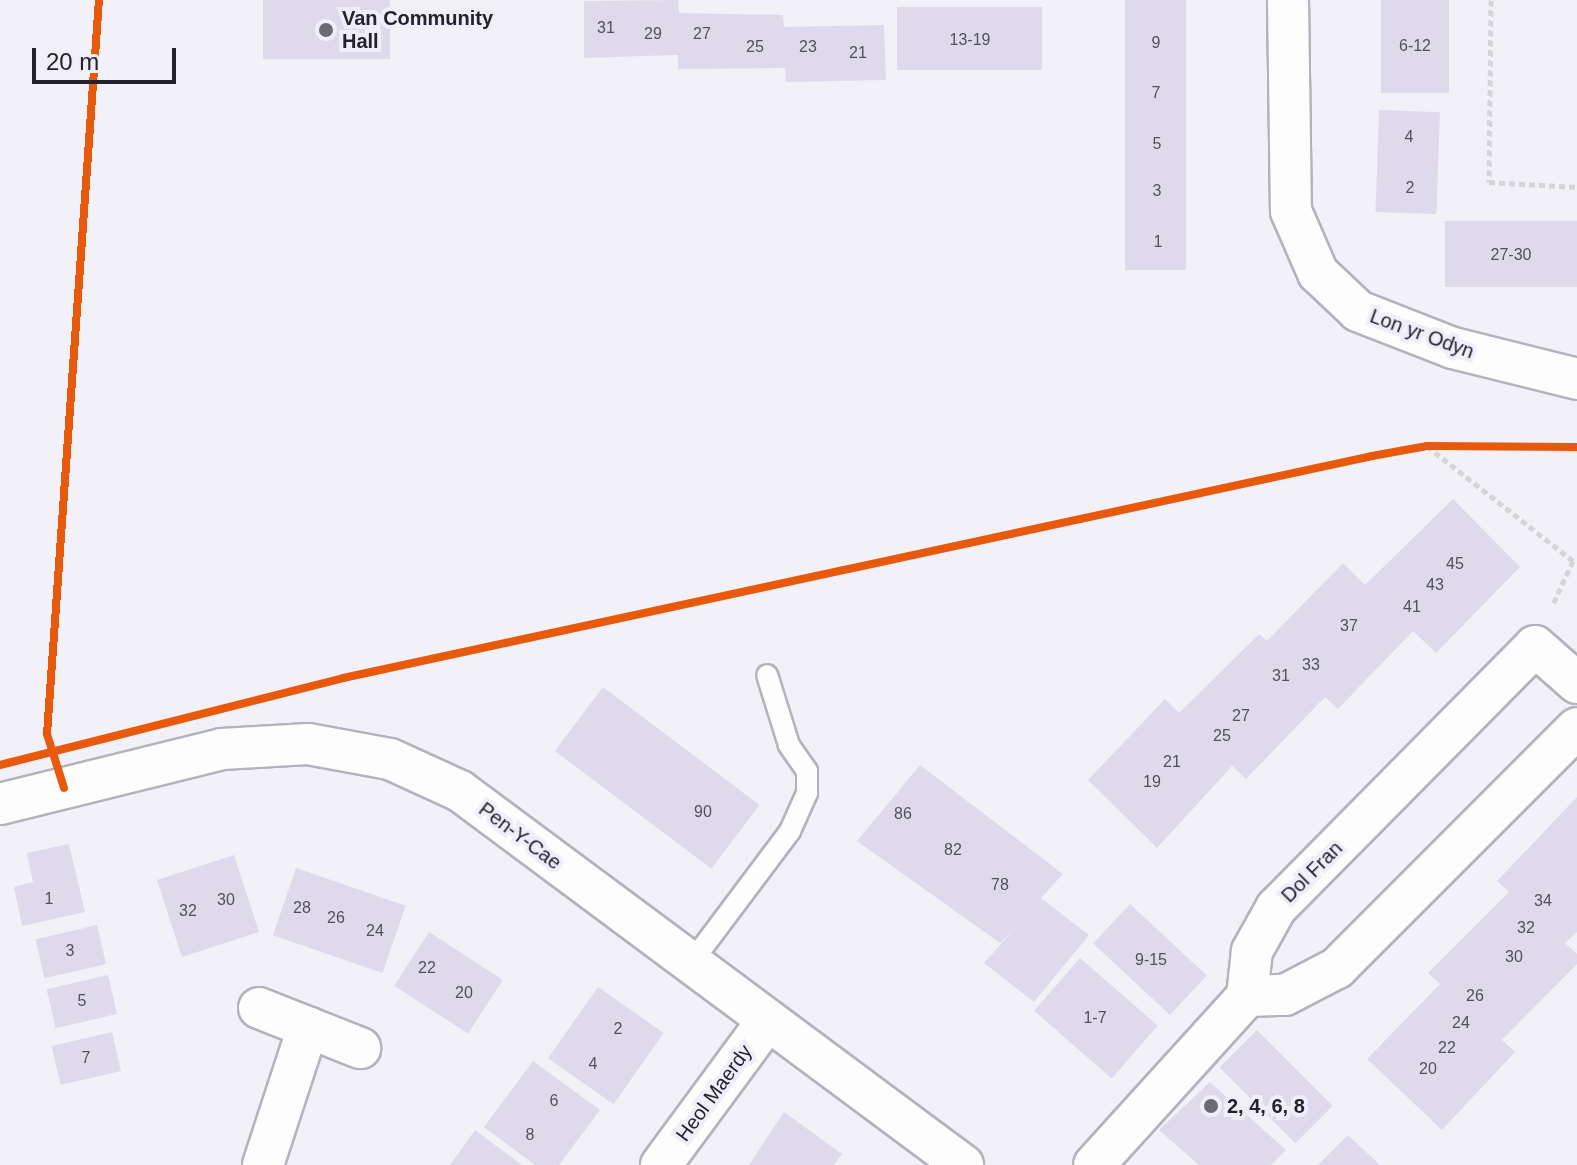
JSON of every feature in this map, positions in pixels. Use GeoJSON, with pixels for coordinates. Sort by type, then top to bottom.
{"type":"FeatureCollection","features":[{"type":"Feature","properties":{"kind":"street","name":"Lon yr Odyn"},"geometry":{"type":"LineString","coordinates":[[1288,0],[1291,211],[1318,273],[1358,311],[1453,348],[1577,379]]}},
{"type":"Feature","properties":{"kind":"street"},"geometry":{"type":"LineString","coordinates":[[1535,646],[1577,683]]}},
{"type":"Feature","properties":{"kind":"street","name":"Dol Fran"},"geometry":{"type":"LineString","coordinates":[[1247,996],[1252,951],[1276,908],[1535,646]]}},
{"type":"Feature","properties":{"kind":"street"},"geometry":{"type":"LineString","coordinates":[[1094,1165],[1247,996],[1285,995],[1337,968],[1577,728]]}},
{"type":"Feature","properties":{"kind":"street","name":"Pen-Y-Cae"},"geometry":{"type":"LineString","coordinates":[[0,804],[251,745],[308,744],[390,759],[460,791],[963,1165]]}},
{"type":"Feature","properties":{"kind":"street"},"geometry":{"type":"LineString","coordinates":[[259,1008],[360,1048]]}},
{"type":"Feature","properties":{"kind":"street","name":"Heol Maerdy"},"geometry":{"type":"LineString","coordinates":[[661,1165],[768,1020]]}},
{"type":"Feature","properties":{"kind":"street"},"geometry":{"type":"LineString","coordinates":[[263,1165],[308,1027]]}},
{"type":"Feature","properties":{"kind":"lane"},"geometry":{"type":"LineString","coordinates":[[691,963],[790,831],[807,793],[807,771],[789,745],[767,675]]}},
{"type":"Feature","properties":{"kind":"path"},"geometry":{"type":"LineString","coordinates":[[1491,0],[1489,182],[1577,187]]}},
{"type":"Feature","properties":{"kind":"path"},"geometry":{"type":"LineString","coordinates":[[1427,446],[1573,561],[1535,646]]}},
{"type":"Feature","properties":{"kind":"path"},"geometry":{"type":"LineString","coordinates":[[1414,448],[1442,446]]}},
{"type":"Feature","properties":{"kind":"building","name":"Van Community Hall"},"geometry":{"type":"Polygon","coordinates":[[[263,0],[390,0],[390,59],[263,59],[263,0]]]}},
{"type":"Feature","properties":{"kind":"building"},"geometry":{"type":"Polygon","coordinates":[[[678,0],[679,13],[783,15],[784,27],[884,25],[886,80],[786,82],[785,68],[678,69],[678,55],[584,58],[584,1],[678,0]]]}},
{"type":"Feature","properties":{"kind":"building"},"geometry":{"type":"Polygon","coordinates":[[[1125,0],[1186,0],[1186,270],[1125,270],[1125,0]]]}},
{"type":"Feature","properties":{"kind":"building"},"geometry":{"type":"Polygon","coordinates":[[[1381,0],[1449,0],[1449,93],[1381,93],[1381,0]]]}},
{"type":"Feature","properties":{"kind":"building"},"geometry":{"type":"Polygon","coordinates":[[[897,7],[1042,7],[1042,70],[897,70],[897,7]]]}},
{"type":"Feature","properties":{"kind":"building"},"geometry":{"type":"Polygon","coordinates":[[[1379,110],[1440,112],[1436,214],[1375,212],[1379,110]]]}},
{"type":"Feature","properties":{"kind":"building"},"geometry":{"type":"Polygon","coordinates":[[[1445,221],[1577,221],[1577,287],[1445,287],[1445,221]]]}},
{"type":"Feature","properties":{"kind":"building"},"geometry":{"type":"Polygon","coordinates":[[[1453,499],[1520,567],[1436,653],[1413,631],[1338,709],[1325,697],[1246,779],[1232,766],[1157,848],[1088,780],[1165,699],[1179,713],[1259,634],[1267,641],[1343,563],[1365,585],[1453,499]]]}},
{"type":"Feature","properties":{"kind":"building"},"geometry":{"type":"Polygon","coordinates":[[[603,687],[760,805],[711,869],[555,751],[603,687]]]}},
{"type":"Feature","properties":{"kind":"building"},"geometry":{"type":"Polygon","coordinates":[[[920,765],[1063,874],[1041,898],[1089,935],[1034,1002],[984,963],[1014,929],[1000,943],[857,841],[920,765]]]}},
{"type":"Feature","properties":{"kind":"building"},"geometry":{"type":"Polygon","coordinates":[[[1577,797],[1577,932],[1565,943],[1577,954],[1577,964],[1502,1040],[1515,1052],[1442,1130],[1367,1059],[1440,984],[1428,973],[1509,892],[1497,881],[1577,797]]]}},
{"type":"Feature","properties":{"kind":"building"},"geometry":{"type":"Polygon","coordinates":[[[69,844],[85,912],[22,926],[14,887],[33,882],[27,853],[69,844]]]}},
{"type":"Feature","properties":{"kind":"building"},"geometry":{"type":"Polygon","coordinates":[[[234,855],[259,932],[182,957],[157,880],[234,855]]]}},
{"type":"Feature","properties":{"kind":"building"},"geometry":{"type":"Polygon","coordinates":[[[296,868],[406,906],[383,973],[273,935],[296,868]]]}},
{"type":"Feature","properties":{"kind":"building"},"geometry":{"type":"Polygon","coordinates":[[[1130,904],[1207,976],[1170,1015],[1093,943],[1130,904]]]}},
{"type":"Feature","properties":{"kind":"building"},"geometry":{"type":"Polygon","coordinates":[[[97,925],[106,964],[45,978],[36,939],[97,925]]]}},
{"type":"Feature","properties":{"kind":"building"},"geometry":{"type":"Polygon","coordinates":[[[429,932],[503,980],[468,1034],[394,986],[429,932]]]}},
{"type":"Feature","properties":{"kind":"building"},"geometry":{"type":"Polygon","coordinates":[[[1080,958],[1158,1026],[1112,1078],[1034,1011],[1080,958]]]}},
{"type":"Feature","properties":{"kind":"building"},"geometry":{"type":"Polygon","coordinates":[[[108,975],[117,1014],[56,1028],[47,989],[108,975]]]}},
{"type":"Feature","properties":{"kind":"building"},"geometry":{"type":"Polygon","coordinates":[[[598,987],[664,1033],[614,1104],[548,1058],[598,987]]]}},
{"type":"Feature","properties":{"kind":"building"},"geometry":{"type":"Polygon","coordinates":[[[1257,1030],[1333,1106],[1295,1143],[1220,1067],[1257,1030]]]}},
{"type":"Feature","properties":{"kind":"building"},"geometry":{"type":"Polygon","coordinates":[[[112,1032],[121,1071],[61,1085],[52,1046],[112,1032]]]}},
{"type":"Feature","properties":{"kind":"building"},"geometry":{"type":"Polygon","coordinates":[[[533,1061],[600,1110],[559,1165],[535,1165],[484,1127],[533,1061]]]}},
{"type":"Feature","properties":{"kind":"building","name":"2, 4, 6, 8"},"geometry":{"type":"Polygon","coordinates":[[[1210,1082],[1286,1150],[1271,1165],[1199,1165],[1159,1130],[1210,1082]]]}},
{"type":"Feature","properties":{"kind":"building"},"geometry":{"type":"Polygon","coordinates":[[[784,1112],[842,1154],[834,1165],[749,1165],[784,1112]]]}},
{"type":"Feature","properties":{"kind":"building"},"geometry":{"type":"Polygon","coordinates":[[[475,1130],[522,1165],[450,1165],[475,1130]]]}},
{"type":"Feature","properties":{"kind":"building"},"geometry":{"type":"Polygon","coordinates":[[[1348,1135],[1380,1165],[1318,1165],[1348,1135]]]}},
{"type":"Feature","properties":{"kind":"cycle path"},"geometry":{"type":"LineString","coordinates":[[64,788],[47,734],[99,0]]}},
{"type":"Feature","properties":{"kind":"cycle path"},"geometry":{"type":"LineString","coordinates":[[0,765],[343,678],[1372,456],[1427,446],[1577,447]]}},
{"type":"Feature","properties":{"kind":"place","name":"Van Community Hall"},"geometry":{"type":"Point","coordinates":[326,30]}},
{"type":"Feature","properties":{"kind":"place","name":"2, 4, 6, 8"},"geometry":{"type":"Point","coordinates":[1211,1106]}}]}
